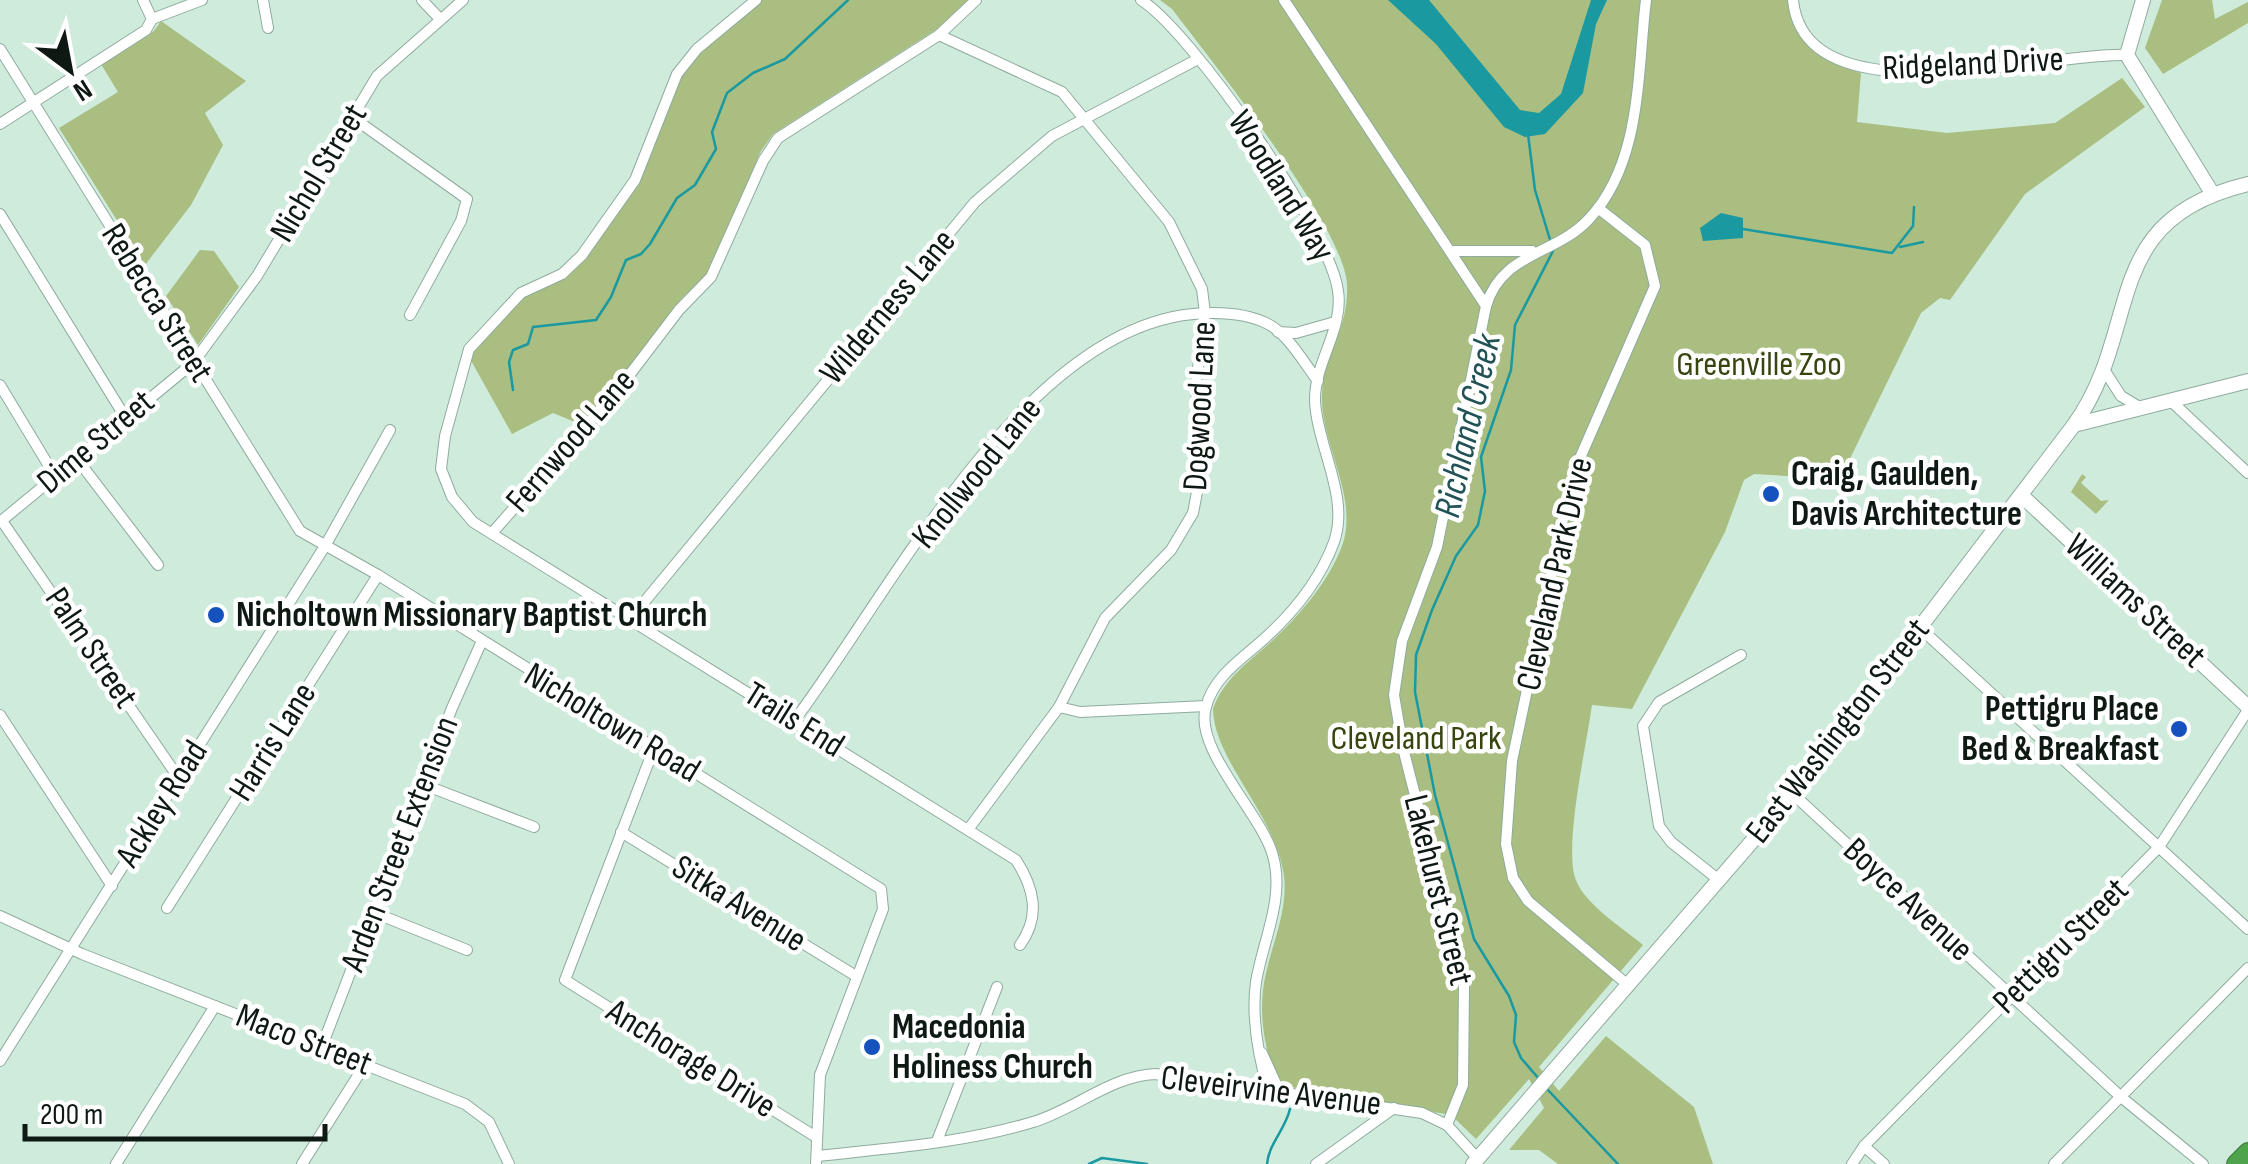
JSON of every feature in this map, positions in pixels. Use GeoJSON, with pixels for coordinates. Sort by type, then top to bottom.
{"type":"FeatureCollection","features":[{"type":"Feature","properties":{"kind":"highway"},"geometry":{"type":"LineString","coordinates":[[2236,1164],[2248,1152]]}},
{"type":"Feature","properties":{"kind":"street"},"geometry":{"type":"LineString","coordinates":[[142,0],[152,19]]}},
{"type":"Feature","properties":{"kind":"street"},"geometry":{"type":"LineString","coordinates":[[0,124],[146,30],[152,19],[202,0]]}},
{"type":"Feature","properties":{"kind":"street"},"geometry":{"type":"LineString","coordinates":[[263,0],[268,28]]}},
{"type":"Feature","properties":{"kind":"street"},"geometry":{"type":"LineString","coordinates":[[422,0],[440,19]]}},
{"type":"Feature","properties":{"kind":"street","name":"Nichol Street"},"geometry":{"type":"LineString","coordinates":[[194,363],[257,276],[386,65],[464,0]]}},
{"type":"Feature","properties":{"kind":"street","name":"Fernwood Lane"},"geometry":{"type":"LineString","coordinates":[[756,0],[696,49],[676,74],[636,180],[582,254],[562,274],[521,293],[506,306],[464,358],[442,469],[461,511],[493,532],[633,372],[678,310],[712,277],[762,160],[778,138],[939,35],[976,0]]}},
{"type":"Feature","properties":{"kind":"street","name":"Woodland Way"},"geometry":{"type":"LineString","coordinates":[[1142,0],[1173,24],[1286,181],[1327,252],[1339,293],[1318,381],[1319,432],[1337,500],[1334,540],[1301,600],[1234,664],[1206,706]]}},
{"type":"Feature","properties":{"kind":"street"},"geometry":{"type":"LineString","coordinates":[[1284,0],[1486,306]]}},
{"type":"Feature","properties":{"kind":"street"},"geometry":{"type":"LineString","coordinates":[[1453,251],[1537,249],[1578,228],[1598,208],[1618,180],[1626,151],[1646,0]]}},
{"type":"Feature","properties":{"kind":"street","name":"Ridgeland Drive"},"geometry":{"type":"LineString","coordinates":[[1793,0],[1796,17],[1818,48],[1872,70],[1951,70],[2127,55]]}},
{"type":"Feature","properties":{"kind":"street"},"geometry":{"type":"LineString","coordinates":[[2143,0],[2127,55],[2212,193]]}},
{"type":"Feature","properties":{"kind":"street","name":"Dogwood Lane"},"geometry":{"type":"LineString","coordinates":[[939,35],[1050,84],[1085,116],[1169,222],[1202,289],[1205,313],[1196,384],[1202,451],[1196,503],[1170,550],[1105,618],[1059,707],[970,827]]}},
{"type":"Feature","properties":{"kind":"street","name":"Rebecca Street"},"geometry":{"type":"LineString","coordinates":[[0,48],[293,522],[325,546]]}},
{"type":"Feature","properties":{"kind":"street","name":"Wilderness Lane"},"geometry":{"type":"LineString","coordinates":[[631,618],[974,202],[1031,152],[1085,116],[1198,59]]}},
{"type":"Feature","properties":{"kind":"street"},"geometry":{"type":"LineString","coordinates":[[352,117],[467,199],[461,221],[410,315]]}},
{"type":"Feature","properties":{"kind":"street","name":"East Washington Street"},"geometry":{"type":"LineString","coordinates":[[1476,1162],[1793,794],[2074,426],[2103,368],[2128,283],[2146,246],[2174,216],[2212,193],[2248,184]]}},
{"type":"Feature","properties":{"kind":"street","name":"Cleveland Park Drive"},"geometry":{"type":"LineString","coordinates":[[1598,208],[1645,245],[1655,286],[1566,500],[1510,780],[1506,824],[1509,866],[1528,901],[1628,986]]}},
{"type":"Feature","properties":{"kind":"street"},"geometry":{"type":"LineString","coordinates":[[0,214],[125,417]]}},
{"type":"Feature","properties":{"kind":"street","name":"Lakehurst Street"},"geometry":{"type":"LineString","coordinates":[[1446,1125],[1463,1084],[1464,987],[1394,694],[1402,641],[1440,534],[1486,306],[1507,270],[1537,249]]}},
{"type":"Feature","properties":{"kind":"street","name":"Knollwood Lane"},"geometry":{"type":"LineString","coordinates":[[794,721],[1016,416],[1070,365],[1107,341],[1174,316],[1205,313],[1252,319],[1278,332],[1296,333],[1335,322]]}},
{"type":"Feature","properties":{"kind":"street"},"geometry":{"type":"LineString","coordinates":[[1278,332],[1318,381]]}},
{"type":"Feature","properties":{"kind":"street","name":"Dime Street"},"geometry":{"type":"LineString","coordinates":[[1,522],[194,363]]}},
{"type":"Feature","properties":{"kind":"street"},"geometry":{"type":"LineString","coordinates":[[2103,368],[2121,396],[2142,408]]}},
{"type":"Feature","properties":{"kind":"street"},"geometry":{"type":"LineString","coordinates":[[2074,426],[2248,381]]}},
{"type":"Feature","properties":{"kind":"street"},"geometry":{"type":"LineString","coordinates":[[0,384],[55,476]]}},
{"type":"Feature","properties":{"kind":"street"},"geometry":{"type":"LineString","coordinates":[[2171,401],[2248,473]]}},
{"type":"Feature","properties":{"kind":"street","name":"Ackley Road"},"geometry":{"type":"LineString","coordinates":[[0,1061],[325,546],[390,430]]}},
{"type":"Feature","properties":{"kind":"street"},"geometry":{"type":"LineString","coordinates":[[77,459],[158,566]]}},
{"type":"Feature","properties":{"kind":"street","name":"Williams Street"},"geometry":{"type":"LineString","coordinates":[[2021,496],[2248,708]]}},
{"type":"Feature","properties":{"kind":"street","name":"Palm Street"},"geometry":{"type":"LineString","coordinates":[[1,522],[178,777]]}},
{"type":"Feature","properties":{"kind":"street","name":"Trails End"},"geometry":{"type":"LineString","coordinates":[[493,532],[970,827],[1016,860],[1030,884],[1032,917],[1020,945]]}},
{"type":"Feature","properties":{"kind":"street","name":"Nicholtown Road"},"geometry":{"type":"LineString","coordinates":[[325,546],[378,575],[875,884],[884,895],[883,909],[856,976]]}},
{"type":"Feature","properties":{"kind":"street","name":"Harris Lane"},"geometry":{"type":"LineString","coordinates":[[167,908],[378,575]]}},
{"type":"Feature","properties":{"kind":"street"},"geometry":{"type":"LineString","coordinates":[[1920,628],[2248,928]]}},
{"type":"Feature","properties":{"kind":"street","name":"Arden Street Extension"},"geometry":{"type":"LineString","coordinates":[[322,1046],[422,784],[482,643]]}},
{"type":"Feature","properties":{"kind":"street"},"geometry":{"type":"LineString","coordinates":[[1718,880],[1670,842],[1658,826],[1643,726],[1658,702],[1741,654]]}},
{"type":"Feature","properties":{"kind":"street"},"geometry":{"type":"LineString","coordinates":[[1059,707],[1080,712],[1206,706],[1210,741],[1269,844],[1275,864],[1275,905],[1254,999],[1261,1052],[1275,1094]]}},
{"type":"Feature","properties":{"kind":"street","name":"Pettigru Street"},"geometry":{"type":"LineString","coordinates":[[1852,1164],[1864,1146],[2160,847],[2248,708]]}},
{"type":"Feature","properties":{"kind":"street"},"geometry":{"type":"LineString","coordinates":[[0,715],[112,886]]}},
{"type":"Feature","properties":{"kind":"street"},"geometry":{"type":"LineString","coordinates":[[621,832],[654,748]]}},
{"type":"Feature","properties":{"kind":"street"},"geometry":{"type":"LineString","coordinates":[[422,784],[534,828]]}},
{"type":"Feature","properties":{"kind":"street","name":"Boyce Avenue"},"geometry":{"type":"LineString","coordinates":[[1793,794],[2121,1097],[2204,1164]]}},
{"type":"Feature","properties":{"kind":"street","name":"Sitka Avenue"},"geometry":{"type":"LineString","coordinates":[[621,832],[856,976]]}},
{"type":"Feature","properties":{"kind":"street","name":"Anchorage Drive"},"geometry":{"type":"LineString","coordinates":[[621,832],[566,980],[816,1137]]}},
{"type":"Feature","properties":{"kind":"street"},"geometry":{"type":"LineString","coordinates":[[375,913],[467,950]]}},
{"type":"Feature","properties":{"kind":"street","name":"Maco Street"},"geometry":{"type":"LineString","coordinates":[[0,916],[473,1108],[498,1134],[509,1164]]}},
{"type":"Feature","properties":{"kind":"street"},"geometry":{"type":"LineString","coordinates":[[2054,1164],[2248,968]]}},
{"type":"Feature","properties":{"kind":"street"},"geometry":{"type":"LineString","coordinates":[[817,1160],[820,1075],[856,976]]}},
{"type":"Feature","properties":{"kind":"street"},"geometry":{"type":"LineString","coordinates":[[937,1141],[997,988]]}},
{"type":"Feature","properties":{"kind":"street"},"geometry":{"type":"LineString","coordinates":[[116,1164],[215,1006]]}},
{"type":"Feature","properties":{"kind":"street"},"geometry":{"type":"LineString","coordinates":[[302,1164],[366,1063]]}},
{"type":"Feature","properties":{"kind":"street","name":"Cleveirvine Avenue"},"geometry":{"type":"LineString","coordinates":[[817,1160],[1034,1122],[1144,1075],[1422,1113],[1446,1125],[1476,1162]]}},
{"type":"Feature","properties":{"kind":"street"},"geometry":{"type":"LineString","coordinates":[[1316,1164],[1394,1107]]}},
{"type":"Feature","properties":{"kind":"street"},"geometry":{"type":"LineString","coordinates":[[1864,1146],[1884,1164]]}},
{"type":"Feature","properties":{"kind":"green space"},"geometry":{"type":"Polygon","coordinates":[[[761,0],[968,0],[937,29],[773,134],[761,151],[707,274],[681,299],[633,364],[580,424],[553,413],[512,434],[469,357],[518,297],[567,275],[618,212],[674,86],[694,56],[761,0]]]}},
{"type":"Feature","properties":{"kind":"green space","name":"Cleveland Park"},"geometry":{"type":"Polygon","coordinates":[[[1160,0],[1789,0],[1798,27],[1813,47],[1861,73],[1857,122],[1947,133],[2055,123],[2122,78],[2145,107],[2025,194],[1950,300],[1940,298],[1921,313],[1840,479],[1754,474],[1744,480],[1725,532],[1632,709],[1592,705],[1575,814],[1574,874],[1593,904],[1643,945],[1539,1067],[1559,1091],[1606,1036],[1694,1107],[1713,1164],[1558,1164],[1539,1150],[1509,1150],[1544,1108],[1529,1079],[1476,1139],[1451,1115],[1279,1085],[1266,1044],[1262,1002],[1282,913],[1284,876],[1270,831],[1223,748],[1213,709],[1230,680],[1313,596],[1343,543],[1346,506],[1323,413],[1322,394],[1323,379],[1344,316],[1347,284],[1340,258],[1301,185],[1215,65],[1172,9],[1160,0]]]}},
{"type":"Feature","properties":{"kind":"green space"},"geometry":{"type":"Polygon","coordinates":[[[2162,0],[2212,0],[2215,19],[2248,2],[2248,23],[2163,74],[2145,48],[2162,0]]]}},
{"type":"Feature","properties":{"kind":"green space"},"geometry":{"type":"Polygon","coordinates":[[[161,21],[246,81],[205,113],[223,145],[191,205],[145,265],[59,128],[118,92],[101,64],[154,31],[161,21]]]}},
{"type":"Feature","properties":{"kind":"green space"},"geometry":{"type":"Polygon","coordinates":[[[200,250],[214,251],[239,287],[198,345],[166,296],[200,250]]]}},
{"type":"Feature","properties":{"kind":"green space"},"geometry":{"type":"Polygon","coordinates":[[[2082,474],[2086,477],[2081,483],[2101,501],[2109,500],[2096,514],[2071,492],[2082,474]]]}},
{"type":"Feature","properties":{"kind":"water"},"geometry":{"type":"Polygon","coordinates":[[[1388,0],[1429,0],[1520,110],[1539,113],[1561,94],[1591,0],[1607,0],[1596,24],[1583,93],[1545,134],[1525,137],[1504,127],[1436,44],[1388,0]]]}},
{"type":"Feature","properties":{"kind":"water"},"geometry":{"type":"Polygon","coordinates":[[[1721,213],[1743,218],[1743,238],[1703,241],[1700,228],[1721,213]]]}},
{"type":"Feature","properties":{"kind":"waterway"},"geometry":{"type":"LineString","coordinates":[[513,390],[509,362],[513,350],[528,344],[533,327],[596,320],[611,297],[626,260],[641,254],[677,198],[695,185],[716,149],[712,132],[727,93],[753,73],[785,59],[848,0]]}},
{"type":"Feature","properties":{"kind":"waterway","name":"Richland Creek"},"geometry":{"type":"LineString","coordinates":[[1528,134],[1535,190],[1551,243]]}},
{"type":"Feature","properties":{"kind":"waterway"},"geometry":{"type":"LineString","coordinates":[[1743,229],[1892,253],[1913,226],[1914,207]]}},
{"type":"Feature","properties":{"kind":"waterway"},"geometry":{"type":"LineString","coordinates":[[1900,247],[1923,242]]}},
{"type":"Feature","properties":{"kind":"waterway","name":"Richland Creek"},"geometry":{"type":"LineString","coordinates":[[1539,1079],[1521,1058],[1514,1042],[1516,1015],[1509,996],[1474,939],[1435,795],[1415,692],[1416,655],[1432,610],[1456,556],[1478,525],[1485,491],[1481,457],[1511,370],[1515,325],[1553,251]]}},
{"type":"Feature","properties":{"kind":"waterway","name":"Richland Creek"},"geometry":{"type":"LineString","coordinates":[[1547,1089],[1618,1164]]}},
{"type":"Feature","properties":{"kind":"waterway"},"geometry":{"type":"LineString","coordinates":[[1267,1164],[1290,1109]]}},
{"type":"Feature","properties":{"kind":"waterway"},"geometry":{"type":"LineString","coordinates":[[1089,1164],[1102,1158],[1147,1164]]}},
{"type":"Feature","properties":{"kind":"place","name":"Craig, Gaulden, Davis Architecture"},"geometry":{"type":"Point","coordinates":[1771,494]}},
{"type":"Feature","properties":{"kind":"place","name":"Nicholtown Missionary Baptist Church"},"geometry":{"type":"Point","coordinates":[216,615]}},
{"type":"Feature","properties":{"kind":"place","name":"Pettigru Place Bed & Breakfast"},"geometry":{"type":"Point","coordinates":[2179,729]}},
{"type":"Feature","properties":{"kind":"place","name":"Macedonia Holiness Church"},"geometry":{"type":"Point","coordinates":[872,1047]}},
{"type":"Feature","properties":{"kind":"park label","name":"Greenville Zoo"},"geometry":{"type":"Point","coordinates":[1759,364]}}]}
